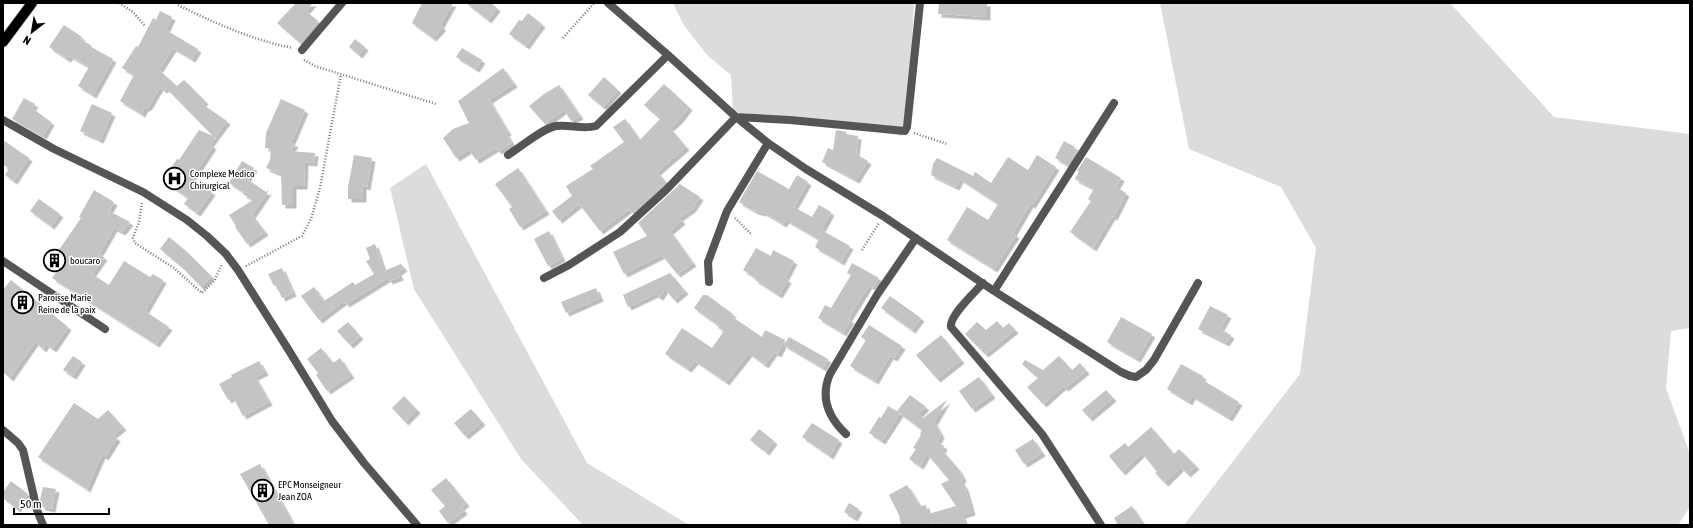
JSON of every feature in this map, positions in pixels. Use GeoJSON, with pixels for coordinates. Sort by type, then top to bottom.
{"type":"FeatureCollection","features":[{"type":"Feature","properties":{"kind":"main road"},"geometry":{"type":"LineString","coordinates":[[3,42],[32,3]]}},
{"type":"Feature","properties":{"kind":"street"},"geometry":{"type":"LineString","coordinates":[[302,50],[342,3]]}},
{"type":"Feature","properties":{"kind":"street"},"geometry":{"type":"LineString","coordinates":[[608,3],[736,117],[806,170],[883,216],[994,291],[1121,372],[1136,377],[1146,370],[1154,360],[1198,283]]}},
{"type":"Feature","properties":{"kind":"street"},"geometry":{"type":"LineString","coordinates":[[544,278],[569,265],[620,232],[666,190],[736,117],[790,120],[904,132],[906,130],[920,3]]}},
{"type":"Feature","properties":{"kind":"street"},"geometry":{"type":"LineString","coordinates":[[508,155],[555,126],[589,128],[596,126],[668,55]]}},
{"type":"Feature","properties":{"kind":"street"},"geometry":{"type":"LineString","coordinates":[[994,291],[1114,103]]}},
{"type":"Feature","properties":{"kind":"street"},"geometry":{"type":"LineString","coordinates":[[3,120],[54,149],[143,192],[187,220],[226,254],[238,270],[332,421],[364,463],[417,525]]}},
{"type":"Feature","properties":{"kind":"street"},"geometry":{"type":"LineString","coordinates":[[709,282],[708,262],[727,211],[768,142]]}},
{"type":"Feature","properties":{"kind":"street"},"geometry":{"type":"LineString","coordinates":[[846,434],[829,414],[826,402],[826,383],[877,295],[916,238]]}},
{"type":"Feature","properties":{"kind":"street"},"geometry":{"type":"LineString","coordinates":[[3,261],[105,329]]}},
{"type":"Feature","properties":{"kind":"street"},"geometry":{"type":"LineString","coordinates":[[983,283],[954,316],[950,323],[951,327],[1042,434],[1101,525]]}},
{"type":"Feature","properties":{"kind":"street"},"geometry":{"type":"LineString","coordinates":[[3,430],[18,443],[23,450],[35,503],[43,525]]}},
{"type":"Feature","properties":{"kind":"path"},"geometry":{"type":"LineString","coordinates":[[119,3],[133,12],[145,26]]}},
{"type":"Feature","properties":{"kind":"path"},"geometry":{"type":"LineString","coordinates":[[563,38],[594,3]]}},
{"type":"Feature","properties":{"kind":"path"},"geometry":{"type":"LineString","coordinates":[[178,5],[233,31],[261,40],[302,50]]}},
{"type":"Feature","properties":{"kind":"path"},"geometry":{"type":"LineString","coordinates":[[303,59],[316,66],[436,104]]}},
{"type":"Feature","properties":{"kind":"path"},"geometry":{"type":"LineString","coordinates":[[238,270],[305,233],[311,219],[320,188],[341,74]]}},
{"type":"Feature","properties":{"kind":"path"},"geometry":{"type":"LineString","coordinates":[[906,130],[947,144]]}},
{"type":"Feature","properties":{"kind":"path"},"geometry":{"type":"LineString","coordinates":[[143,192],[140,222],[133,238],[135,243],[174,268],[202,293],[219,272],[226,254]]}},
{"type":"Feature","properties":{"kind":"path"},"geometry":{"type":"LineString","coordinates":[[727,211],[752,235]]}},
{"type":"Feature","properties":{"kind":"path"},"geometry":{"type":"LineString","coordinates":[[862,250],[883,216]]}},
{"type":"Feature","properties":{"kind":"shaded area"},"geometry":{"type":"Polygon","coordinates":[[[673,3],[914,3],[911,64],[902,136],[818,122],[733,112],[731,75],[707,55],[683,24],[673,3]]]}},
{"type":"Feature","properties":{"kind":"shaded area"},"geometry":{"type":"Polygon","coordinates":[[[1160,3],[1450,3],[1554,117],[1690,134],[1690,328],[1671,331],[1666,388],[1690,454],[1690,507],[1678,525],[1184,525],[1300,374],[1316,248],[1281,187],[1189,149],[1160,3]]]}},
{"type":"Feature","properties":{"kind":"shaded area"},"geometry":{"type":"Polygon","coordinates":[[[426,164],[587,463],[689,525],[583,525],[521,459],[414,289],[390,188],[426,164]]]}},
{"type":"Feature","properties":{"kind":"building"},"geometry":{"type":"Polygon","coordinates":[[[296,3],[313,3],[306,11],[318,21],[300,43],[277,23],[296,3]]]}},
{"type":"Feature","properties":{"kind":"building"},"geometry":{"type":"Polygon","coordinates":[[[422,3],[453,3],[440,26],[443,27],[433,38],[412,23],[422,3]]]}},
{"type":"Feature","properties":{"kind":"building"},"geometry":{"type":"Polygon","coordinates":[[[466,3],[491,3],[497,8],[488,20],[466,3]]]}},
{"type":"Feature","properties":{"kind":"building"},"geometry":{"type":"Polygon","coordinates":[[[939,3],[987,3],[987,17],[938,14],[939,3]]]}},
{"type":"Feature","properties":{"kind":"building"},"geometry":{"type":"Polygon","coordinates":[[[160,11],[172,17],[166,30],[198,49],[192,59],[173,48],[159,70],[177,86],[184,80],[205,101],[202,104],[227,121],[210,144],[213,146],[192,178],[212,192],[197,213],[184,204],[188,198],[162,180],[177,159],[179,160],[199,130],[213,136],[166,88],[164,90],[160,87],[149,106],[144,109],[142,114],[120,101],[134,75],[122,68],[136,46],[138,47],[153,18],[156,20],[160,11]]]}},
{"type":"Feature","properties":{"kind":"building"},"geometry":{"type":"Polygon","coordinates":[[[528,13],[542,24],[526,46],[509,34],[519,20],[522,21],[528,13]]]}},
{"type":"Feature","properties":{"kind":"building"},"geometry":{"type":"Polygon","coordinates":[[[64,25],[82,37],[80,39],[92,46],[91,47],[113,59],[93,95],[78,86],[89,67],[70,56],[67,59],[49,47],[64,25]]]}},
{"type":"Feature","properties":{"kind":"building"},"geometry":{"type":"Polygon","coordinates":[[[355,39],[365,47],[359,55],[349,47],[355,39]]]}},
{"type":"Feature","properties":{"kind":"building"},"geometry":{"type":"Polygon","coordinates":[[[462,48],[482,60],[476,69],[456,57],[462,48]]]}},
{"type":"Feature","properties":{"kind":"building"},"geometry":{"type":"Polygon","coordinates":[[[503,68],[514,84],[489,100],[508,132],[506,133],[512,143],[498,151],[496,148],[476,160],[469,150],[456,158],[443,138],[453,129],[469,123],[458,101],[503,68]]]}},
{"type":"Feature","properties":{"kind":"building"},"geometry":{"type":"Polygon","coordinates":[[[604,77],[618,90],[603,107],[588,95],[604,77]]]}},
{"type":"Feature","properties":{"kind":"building"},"geometry":{"type":"Polygon","coordinates":[[[664,84],[689,107],[679,120],[670,128],[686,147],[657,172],[666,182],[632,213],[629,209],[600,231],[579,204],[559,220],[552,211],[572,196],[566,186],[593,169],[590,166],[624,142],[613,127],[625,119],[640,140],[660,119],[644,105],[664,84]]]}},
{"type":"Feature","properties":{"kind":"building"},"geometry":{"type":"Polygon","coordinates":[[[559,85],[580,116],[571,121],[564,110],[545,124],[529,106],[544,94],[559,85]]]}},
{"type":"Feature","properties":{"kind":"building"},"geometry":{"type":"Polygon","coordinates":[[[24,98],[35,104],[32,108],[51,122],[43,136],[12,119],[24,98]]]}},
{"type":"Feature","properties":{"kind":"building"},"geometry":{"type":"Polygon","coordinates":[[[281,99],[305,110],[291,143],[295,143],[291,151],[315,153],[314,163],[305,162],[304,186],[293,186],[293,205],[282,205],[281,171],[280,174],[266,168],[270,160],[271,148],[265,148],[266,133],[281,99]]]}},
{"type":"Feature","properties":{"kind":"building"},"geometry":{"type":"Polygon","coordinates":[[[92,104],[112,113],[100,140],[80,131],[92,104]]]}},
{"type":"Feature","properties":{"kind":"building"},"geometry":{"type":"Polygon","coordinates":[[[836,130],[847,132],[846,134],[858,136],[856,154],[868,161],[856,180],[822,162],[828,148],[833,150],[836,130]]]}},
{"type":"Feature","properties":{"kind":"building"},"geometry":{"type":"Polygon","coordinates":[[[3,140],[29,158],[14,181],[5,175],[9,168],[4,165],[3,166],[3,140]]]}},
{"type":"Feature","properties":{"kind":"building"},"geometry":{"type":"Polygon","coordinates":[[[1064,141],[1075,147],[1073,150],[1076,152],[1068,165],[1055,158],[1064,141]]]}},
{"type":"Feature","properties":{"kind":"building"},"geometry":{"type":"Polygon","coordinates":[[[354,155],[372,158],[367,187],[363,186],[363,199],[348,199],[348,187],[354,155]]]}},
{"type":"Feature","properties":{"kind":"building"},"geometry":{"type":"Polygon","coordinates":[[[1037,155],[1056,167],[1032,205],[1030,204],[1013,233],[1016,235],[994,269],[947,240],[967,207],[988,220],[998,204],[960,179],[956,187],[931,175],[933,164],[937,158],[973,176],[975,172],[991,183],[1008,157],[1028,170],[1037,155]]]}},
{"type":"Feature","properties":{"kind":"building"},"geometry":{"type":"Polygon","coordinates":[[[1086,157],[1121,178],[1116,187],[1126,193],[1114,217],[1112,216],[1093,248],[1070,232],[1091,201],[1088,199],[1094,189],[1075,179],[1079,171],[1077,171],[1086,157]]]}},
{"type":"Feature","properties":{"kind":"building"},"geometry":{"type":"Polygon","coordinates":[[[242,161],[254,168],[247,179],[266,192],[269,190],[252,215],[265,232],[247,244],[235,227],[236,226],[229,215],[253,200],[243,194],[244,192],[229,183],[242,161]]]}},
{"type":"Feature","properties":{"kind":"building"},"geometry":{"type":"Polygon","coordinates":[[[518,168],[546,211],[520,227],[509,209],[512,207],[495,184],[518,168]]]}},
{"type":"Feature","properties":{"kind":"building"},"geometry":{"type":"Polygon","coordinates":[[[757,171],[789,189],[797,175],[808,182],[794,207],[812,217],[819,205],[831,212],[817,238],[786,220],[783,224],[763,212],[755,211],[739,202],[757,171]]]}},
{"type":"Feature","properties":{"kind":"building"},"geometry":{"type":"Polygon","coordinates":[[[680,184],[700,197],[692,209],[679,218],[682,221],[670,231],[693,263],[677,274],[662,255],[624,274],[613,252],[647,236],[638,223],[680,184]]]}},
{"type":"Feature","properties":{"kind":"building"},"geometry":{"type":"Polygon","coordinates":[[[94,190],[114,202],[109,211],[130,222],[122,232],[114,228],[99,254],[104,257],[92,274],[109,285],[124,261],[150,277],[153,274],[163,280],[145,311],[169,327],[156,344],[52,278],[58,270],[49,262],[51,256],[56,254],[81,218],[79,217],[94,190]]]}},
{"type":"Feature","properties":{"kind":"building"},"geometry":{"type":"Polygon","coordinates":[[[39,199],[60,214],[51,226],[30,211],[39,199]]]}},
{"type":"Feature","properties":{"kind":"building"},"geometry":{"type":"Polygon","coordinates":[[[549,231],[562,258],[548,266],[534,239],[549,231]]]}},
{"type":"Feature","properties":{"kind":"building"},"geometry":{"type":"Polygon","coordinates":[[[823,231],[850,246],[841,262],[815,247],[823,231]]]}},
{"type":"Feature","properties":{"kind":"building"},"geometry":{"type":"Polygon","coordinates":[[[169,237],[186,251],[211,276],[201,287],[183,268],[160,249],[169,237]]]}},
{"type":"Feature","properties":{"kind":"building"},"geometry":{"type":"Polygon","coordinates":[[[375,244],[384,271],[401,264],[404,268],[398,272],[400,277],[389,281],[388,278],[346,304],[344,301],[319,320],[301,296],[314,287],[324,301],[353,282],[355,285],[374,274],[366,261],[370,259],[366,248],[375,244]]]}},
{"type":"Feature","properties":{"kind":"building"},"geometry":{"type":"Polygon","coordinates":[[[756,248],[771,256],[773,250],[794,261],[785,278],[788,280],[779,295],[755,280],[756,278],[743,270],[756,248]]]}},
{"type":"Feature","properties":{"kind":"building"},"geometry":{"type":"Polygon","coordinates":[[[852,263],[879,278],[873,288],[869,285],[848,319],[851,320],[843,333],[818,318],[825,305],[831,308],[851,275],[847,273],[852,263]]]}},
{"type":"Feature","properties":{"kind":"building"},"geometry":{"type":"Polygon","coordinates":[[[282,268],[293,293],[282,298],[276,285],[274,286],[268,274],[282,268]]]}},
{"type":"Feature","properties":{"kind":"building"},"geometry":{"type":"Polygon","coordinates":[[[670,273],[685,291],[674,300],[665,289],[660,297],[655,294],[628,307],[623,295],[670,273]]]}},
{"type":"Feature","properties":{"kind":"building","name":"Paroisse Marie Reine de la paix"},"geometry":{"type":"Polygon","coordinates":[[[11,280],[68,327],[53,349],[46,344],[43,349],[35,342],[10,378],[3,372],[3,290],[11,280]]]}},
{"type":"Feature","properties":{"kind":"building"},"geometry":{"type":"Polygon","coordinates":[[[596,288],[600,298],[566,313],[561,302],[596,288]]]}},
{"type":"Feature","properties":{"kind":"building"},"geometry":{"type":"Polygon","coordinates":[[[703,295],[707,295],[733,314],[731,316],[762,337],[765,330],[785,340],[778,354],[774,352],[765,365],[749,353],[726,382],[695,361],[688,369],[665,354],[682,328],[712,348],[724,331],[718,328],[719,326],[694,308],[703,295]]]}},
{"type":"Feature","properties":{"kind":"building"},"geometry":{"type":"Polygon","coordinates":[[[890,296],[921,318],[912,330],[881,308],[890,296]]]}},
{"type":"Feature","properties":{"kind":"building"},"geometry":{"type":"Polygon","coordinates":[[[1210,306],[1228,315],[1220,329],[1231,335],[1226,343],[1198,329],[1210,306]]]}},
{"type":"Feature","properties":{"kind":"building"},"geometry":{"type":"Polygon","coordinates":[[[1121,317],[1152,334],[1137,359],[1107,342],[1121,317]]]}},
{"type":"Feature","properties":{"kind":"building"},"geometry":{"type":"Polygon","coordinates":[[[997,321],[1003,328],[1009,323],[1015,330],[985,354],[965,334],[977,322],[986,330],[997,321]]]}},
{"type":"Feature","properties":{"kind":"building"},"geometry":{"type":"Polygon","coordinates":[[[348,322],[360,336],[350,345],[337,331],[348,322]]]}},
{"type":"Feature","properties":{"kind":"building"},"geometry":{"type":"Polygon","coordinates":[[[869,325],[902,346],[894,358],[890,356],[875,381],[850,366],[866,340],[861,337],[869,325]]]}},
{"type":"Feature","properties":{"kind":"building"},"geometry":{"type":"Polygon","coordinates":[[[941,335],[961,360],[937,379],[916,355],[941,335]]]}},
{"type":"Feature","properties":{"kind":"building"},"geometry":{"type":"Polygon","coordinates":[[[789,337],[828,359],[823,368],[784,345],[789,337]]]}},
{"type":"Feature","properties":{"kind":"building"},"geometry":{"type":"Polygon","coordinates":[[[321,348],[333,363],[340,358],[351,375],[327,391],[316,375],[318,373],[307,359],[321,348]]]}},
{"type":"Feature","properties":{"kind":"building"},"geometry":{"type":"Polygon","coordinates":[[[73,356],[82,362],[73,376],[63,370],[73,356]]]}},
{"type":"Feature","properties":{"kind":"building"},"geometry":{"type":"Polygon","coordinates":[[[1059,356],[1072,370],[1080,363],[1086,371],[1065,388],[1063,386],[1043,404],[1027,387],[1038,378],[1022,364],[1025,360],[1043,370],[1059,356]]]}},
{"type":"Feature","properties":{"kind":"building"},"geometry":{"type":"Polygon","coordinates":[[[259,361],[265,372],[255,377],[269,402],[243,416],[233,397],[228,400],[219,384],[232,377],[231,375],[259,361]]]}},
{"type":"Feature","properties":{"kind":"building"},"geometry":{"type":"Polygon","coordinates":[[[1181,364],[1203,376],[1201,379],[1239,402],[1229,418],[1192,396],[1189,402],[1167,389],[1181,364]]]}},
{"type":"Feature","properties":{"kind":"building"},"geometry":{"type":"Polygon","coordinates":[[[979,377],[992,395],[972,409],[959,391],[979,377]]]}},
{"type":"Feature","properties":{"kind":"building"},"geometry":{"type":"Polygon","coordinates":[[[1106,390],[1113,398],[1089,418],[1082,410],[1106,390]]]}},
{"type":"Feature","properties":{"kind":"building"},"geometry":{"type":"Polygon","coordinates":[[[910,395],[926,407],[919,414],[923,418],[947,400],[934,422],[941,435],[937,442],[944,446],[942,450],[959,470],[963,478],[961,481],[965,487],[972,512],[962,515],[965,525],[942,525],[941,522],[922,525],[901,525],[899,515],[889,495],[907,485],[920,506],[926,505],[928,514],[956,506],[941,484],[949,480],[927,454],[920,466],[909,459],[916,449],[913,448],[921,435],[922,430],[897,411],[910,395]]]}},
{"type":"Feature","properties":{"kind":"building"},"geometry":{"type":"Polygon","coordinates":[[[404,396],[417,410],[405,422],[392,408],[404,396]]]}},
{"type":"Feature","properties":{"kind":"building"},"geometry":{"type":"Polygon","coordinates":[[[74,403],[98,419],[108,410],[123,427],[113,435],[117,438],[105,457],[102,455],[87,489],[38,457],[74,403]]]}},
{"type":"Feature","properties":{"kind":"building"},"geometry":{"type":"Polygon","coordinates":[[[888,406],[900,413],[882,441],[869,433],[888,406]]]}},
{"type":"Feature","properties":{"kind":"building"},"geometry":{"type":"Polygon","coordinates":[[[471,409],[482,422],[465,436],[454,423],[471,409]]]}},
{"type":"Feature","properties":{"kind":"building"},"geometry":{"type":"Polygon","coordinates":[[[812,423],[839,440],[830,456],[802,437],[812,423]]]}},
{"type":"Feature","properties":{"kind":"building"},"geometry":{"type":"Polygon","coordinates":[[[1151,427],[1174,454],[1179,449],[1196,466],[1187,474],[1181,467],[1165,483],[1155,473],[1157,472],[1142,453],[1122,472],[1109,456],[1125,443],[1128,447],[1151,427]]]}},
{"type":"Feature","properties":{"kind":"building"},"geometry":{"type":"Polygon","coordinates":[[[759,429],[774,441],[766,452],[750,440],[759,429]]]}},
{"type":"Feature","properties":{"kind":"building"},"geometry":{"type":"Polygon","coordinates":[[[1033,439],[1042,453],[1024,464],[1015,450],[1033,439]]]}},
{"type":"Feature","properties":{"kind":"building","name":"EPC Monseigneur Jean ZOA"},"geometry":{"type":"Polygon","coordinates":[[[260,464],[294,525],[269,525],[240,474],[260,464]]]}},
{"type":"Feature","properties":{"kind":"building"},"geometry":{"type":"Polygon","coordinates":[[[446,478],[466,503],[461,507],[464,511],[448,523],[439,511],[445,506],[431,490],[446,478]]]}},
{"type":"Feature","properties":{"kind":"building"},"geometry":{"type":"Polygon","coordinates":[[[11,481],[28,494],[17,509],[3,498],[3,492],[11,481]]]}},
{"type":"Feature","properties":{"kind":"building"},"geometry":{"type":"Polygon","coordinates":[[[43,487],[56,489],[52,509],[42,507],[40,500],[43,487]]]}},
{"type":"Feature","properties":{"kind":"building"},"geometry":{"type":"Polygon","coordinates":[[[849,503],[859,509],[854,518],[844,512],[849,503]]]}},
{"type":"Feature","properties":{"kind":"building"},"geometry":{"type":"Polygon","coordinates":[[[1132,506],[1142,522],[1137,525],[1118,525],[1114,518],[1132,506]]]}},
{"type":"Feature","properties":{"kind":"place","name":"Complexe Medico Chirurgical"},"geometry":{"type":"Point","coordinates":[174,179]}},
{"type":"Feature","properties":{"kind":"place","name":"boucaro"},"geometry":{"type":"Point","coordinates":[55,260]}},
{"type":"Feature","properties":{"kind":"place","name":"Paroisse Marie Reine de la paix"},"geometry":{"type":"Point","coordinates":[22,303]}},
{"type":"Feature","properties":{"kind":"place","name":"EPC Monseigneur Jean ZOA"},"geometry":{"type":"Point","coordinates":[262,490]}}]}
